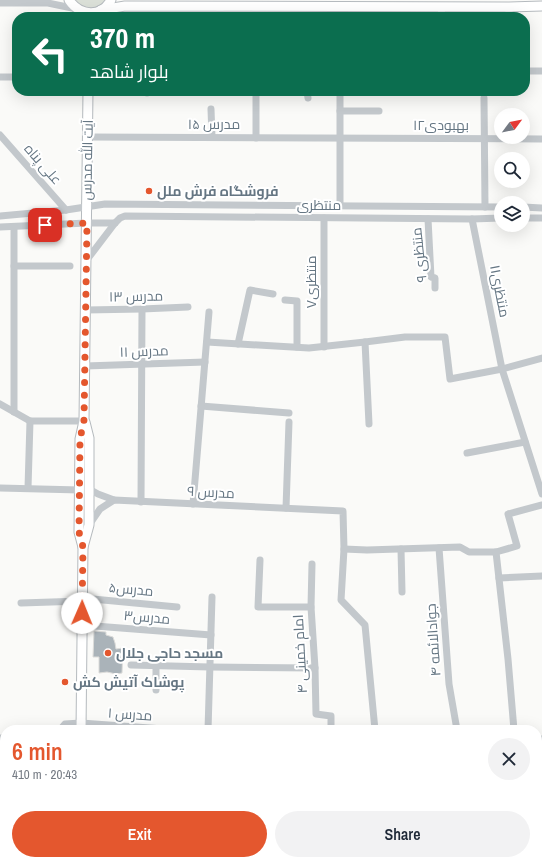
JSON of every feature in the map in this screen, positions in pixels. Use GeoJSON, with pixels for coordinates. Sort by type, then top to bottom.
{"type":"FeatureCollection","features":[{"type":"Feature","properties":{"kind":"main road"},"geometry":{"type":"LineString","coordinates":[[69,0],[77,9],[83,12]]}},
{"type":"Feature","properties":{"kind":"main road"},"geometry":{"type":"LineString","coordinates":[[101,10],[106,7],[111,0]]}},
{"type":"Feature","properties":{"kind":"main road"},"geometry":{"type":"LineString","coordinates":[[95,12],[134,3],[220,6],[542,6]]}},
{"type":"Feature","properties":{"kind":"main road","name":"آیت الله مدرس"},"geometry":{"type":"LineString","coordinates":[[81,725],[83,547],[89,525],[84,490],[80,439],[84,420],[88,96]]}},
{"type":"Feature","properties":{"kind":"main road","name":"آیت الله مدرس"},"geometry":{"type":"LineString","coordinates":[[83,547],[79,532],[84,490]]}},
{"type":"Feature","properties":{"kind":"main road"},"geometry":{"type":"LineString","coordinates":[[457,865],[470,865]]}},
{"type":"Feature","properties":{"kind":"street"},"geometry":{"type":"LineString","coordinates":[[0,2],[38,1],[77,9]]}},
{"type":"Feature","properties":{"kind":"street"},"geometry":{"type":"LineString","coordinates":[[220,6],[220,12]]}},
{"type":"Feature","properties":{"kind":"street"},"geometry":{"type":"LineString","coordinates":[[256,6],[256,12]]}},
{"type":"Feature","properties":{"kind":"street"},"geometry":{"type":"LineString","coordinates":[[442,6],[442,12]]}},
{"type":"Feature","properties":{"kind":"street"},"geometry":{"type":"LineString","coordinates":[[509,7],[509,12]]}},
{"type":"Feature","properties":{"kind":"street"},"geometry":{"type":"LineString","coordinates":[[530,71],[542,71]]}},
{"type":"Feature","properties":{"kind":"street"},"geometry":{"type":"LineString","coordinates":[[0,77],[12,77]]}},
{"type":"Feature","properties":{"kind":"street"},"geometry":{"type":"LineString","coordinates":[[256,96],[256,138]]}},
{"type":"Feature","properties":{"kind":"street"},"geometry":{"type":"LineString","coordinates":[[340,96],[340,206]]}},
{"type":"Feature","properties":{"kind":"street"},"geometry":{"type":"LineString","coordinates":[[484,98],[485,207]]}},
{"type":"Feature","properties":{"kind":"street"},"geometry":{"type":"LineString","coordinates":[[211,109],[212,137]]}},
{"type":"Feature","properties":{"kind":"street"},"geometry":{"type":"LineString","coordinates":[[340,111],[379,111]]}},
{"type":"Feature","properties":{"kind":"street","name":"علی پناه"},"geometry":{"type":"LineString","coordinates":[[0,135],[66,210]]}},
{"type":"Feature","properties":{"kind":"street","name":"مدرس ۱۵"},"geometry":{"type":"LineString","coordinates":[[88,137],[340,138]]}},
{"type":"Feature","properties":{"kind":"street","name":"بهبودی۱۲"},"geometry":{"type":"LineString","coordinates":[[340,138],[542,139]]}},
{"type":"Feature","properties":{"kind":"street","name":"منتظری"},"geometry":{"type":"LineString","coordinates":[[0,216],[66,210],[105,204],[494,207]]}},
{"type":"Feature","properties":{"kind":"street"},"geometry":{"type":"LineString","coordinates":[[163,204],[163,216]]}},
{"type":"Feature","properties":{"kind":"street"},"geometry":{"type":"LineString","coordinates":[[530,207],[542,208]]}},
{"type":"Feature","properties":{"kind":"street","name":"منتظری"},"geometry":{"type":"LineString","coordinates":[[86,261],[120,218],[125,216],[494,218]]}},
{"type":"Feature","properties":{"kind":"street","name":"منتظری۷"},"geometry":{"type":"LineString","coordinates":[[324,218],[324,347]]}},
{"type":"Feature","properties":{"kind":"street"},"geometry":{"type":"LineString","coordinates":[[530,218],[542,218]]}},
{"type":"Feature","properties":{"kind":"street","name":"منتظری ۹"},"geometry":{"type":"LineString","coordinates":[[428,219],[432,277],[434,278],[435,288]]}},
{"type":"Feature","properties":{"kind":"street","name":"منتظری۱۱"},"geometry":{"type":"LineString","coordinates":[[472,219],[502,369],[542,494]]}},
{"type":"Feature","properties":{"kind":"street"},"geometry":{"type":"LineString","coordinates":[[0,227],[116,223]]}},
{"type":"Feature","properties":{"kind":"street"},"geometry":{"type":"LineString","coordinates":[[14,227],[14,412]]}},
{"type":"Feature","properties":{"kind":"street"},"geometry":{"type":"LineString","coordinates":[[14,266],[70,266]]}},
{"type":"Feature","properties":{"kind":"street"},"geometry":{"type":"LineString","coordinates":[[238,344],[250,290],[273,294]]}},
{"type":"Feature","properties":{"kind":"street"},"geometry":{"type":"LineString","coordinates":[[285,300],[297,302],[297,346]]}},
{"type":"Feature","properties":{"kind":"street","name":"مدرس ۱۳"},"geometry":{"type":"LineString","coordinates":[[86,310],[188,307]]}},
{"type":"Feature","properties":{"kind":"street"},"geometry":{"type":"LineString","coordinates":[[141,502],[142,309]]}},
{"type":"Feature","properties":{"kind":"street"},"geometry":{"type":"LineString","coordinates":[[193,504],[209,312]]}},
{"type":"Feature","properties":{"kind":"street"},"geometry":{"type":"LineString","coordinates":[[207,342],[297,346],[309,348],[405,337],[445,337],[450,379],[502,369],[542,358]]}},
{"type":"Feature","properties":{"kind":"street"},"geometry":{"type":"LineString","coordinates":[[365,342],[369,424]]}},
{"type":"Feature","properties":{"kind":"street","name":"مدرس ۱۱"},"geometry":{"type":"LineString","coordinates":[[85,366],[205,362]]}},
{"type":"Feature","properties":{"kind":"street"},"geometry":{"type":"LineString","coordinates":[[0,404],[30,421],[84,420]]}},
{"type":"Feature","properties":{"kind":"street"},"geometry":{"type":"LineString","coordinates":[[201,406],[289,413]]}},
{"type":"Feature","properties":{"kind":"street"},"geometry":{"type":"LineString","coordinates":[[28,488],[30,421]]}},
{"type":"Feature","properties":{"kind":"street"},"geometry":{"type":"LineString","coordinates":[[286,508],[289,422]]}},
{"type":"Feature","properties":{"kind":"street"},"geometry":{"type":"LineString","coordinates":[[467,453],[525,442]]}},
{"type":"Feature","properties":{"kind":"street"},"geometry":{"type":"LineString","coordinates":[[0,488],[84,490]]}},
{"type":"Feature","properties":{"kind":"street","name":"مدرس ۹"},"geometry":{"type":"LineString","coordinates":[[84,490],[114,500],[344,511],[344,549]]}},
{"type":"Feature","properties":{"kind":"street"},"geometry":{"type":"LineString","coordinates":[[89,525],[100,509],[114,500]]}},
{"type":"Feature","properties":{"kind":"street"},"geometry":{"type":"LineString","coordinates":[[375,725],[365,625],[341,600],[344,549],[367,550],[460,547],[469,552],[496,552],[517,546],[508,514],[542,505]]}},
{"type":"Feature","properties":{"kind":"street","name":"جوادالائمه ۴"},"geometry":{"type":"LineString","coordinates":[[439,548],[449,684],[456,725]]}},
{"type":"Feature","properties":{"kind":"street"},"geometry":{"type":"LineString","coordinates":[[401,549],[402,592]]}},
{"type":"Feature","properties":{"kind":"street"},"geometry":{"type":"LineString","coordinates":[[496,552],[514,725]]}},
{"type":"Feature","properties":{"kind":"street"},"geometry":{"type":"LineString","coordinates":[[260,560],[258,607],[311,607]]}},
{"type":"Feature","properties":{"kind":"street","name":"امام خمینی ۴"},"geometry":{"type":"LineString","coordinates":[[312,564],[311,607],[316,714],[331,716],[331,725]]}},
{"type":"Feature","properties":{"kind":"street"},"geometry":{"type":"LineString","coordinates":[[499,578],[542,576]]}},
{"type":"Feature","properties":{"kind":"street"},"geometry":{"type":"LineString","coordinates":[[208,725],[212,597]]}},
{"type":"Feature","properties":{"kind":"street","name":"مدرس۵"},"geometry":{"type":"LineString","coordinates":[[21,603],[82,600],[177,607]]}},
{"type":"Feature","properties":{"kind":"street","name":"مدرس۳"},"geometry":{"type":"LineString","coordinates":[[82,625],[211,635]]}},
{"type":"Feature","properties":{"kind":"street"},"geometry":{"type":"LineString","coordinates":[[131,665],[315,668]]}},
{"type":"Feature","properties":{"kind":"street"},"geometry":{"type":"LineString","coordinates":[[156,666],[156,690]]}},
{"type":"Feature","properties":{"kind":"shaded area"},"geometry":{"type":"Polygon","coordinates":[[[72,0],[108,0],[98,9],[84,9],[72,0]]]}},
{"type":"Feature","properties":{"kind":"building","name":"مسجد حاجی جلال"},"geometry":{"type":"Polygon","coordinates":[[[94,631],[106,632],[106,635],[113,637],[116,649],[123,648],[122,673],[99,673],[99,657],[93,657],[94,631]]]}},
{"type":"Feature","properties":{"kind":"place","name":"فروشگاه فرش ملل"},"geometry":{"type":"Point","coordinates":[149,191]}},
{"type":"Feature","properties":{"kind":"place","name":"مسجد حاجی جلال"},"geometry":{"type":"Point","coordinates":[108,653]}},
{"type":"Feature","properties":{"kind":"place","name":"پوشاک آتیش کش"},"geometry":{"type":"Point","coordinates":[65,682]}},
{"type":"Feature","properties":{"kind":"route"},"geometry":{"type":"LineString","coordinates":[[45,225],[87,223],[84,420],[80,439],[79,532],[83,547],[82,613]]}}]}
